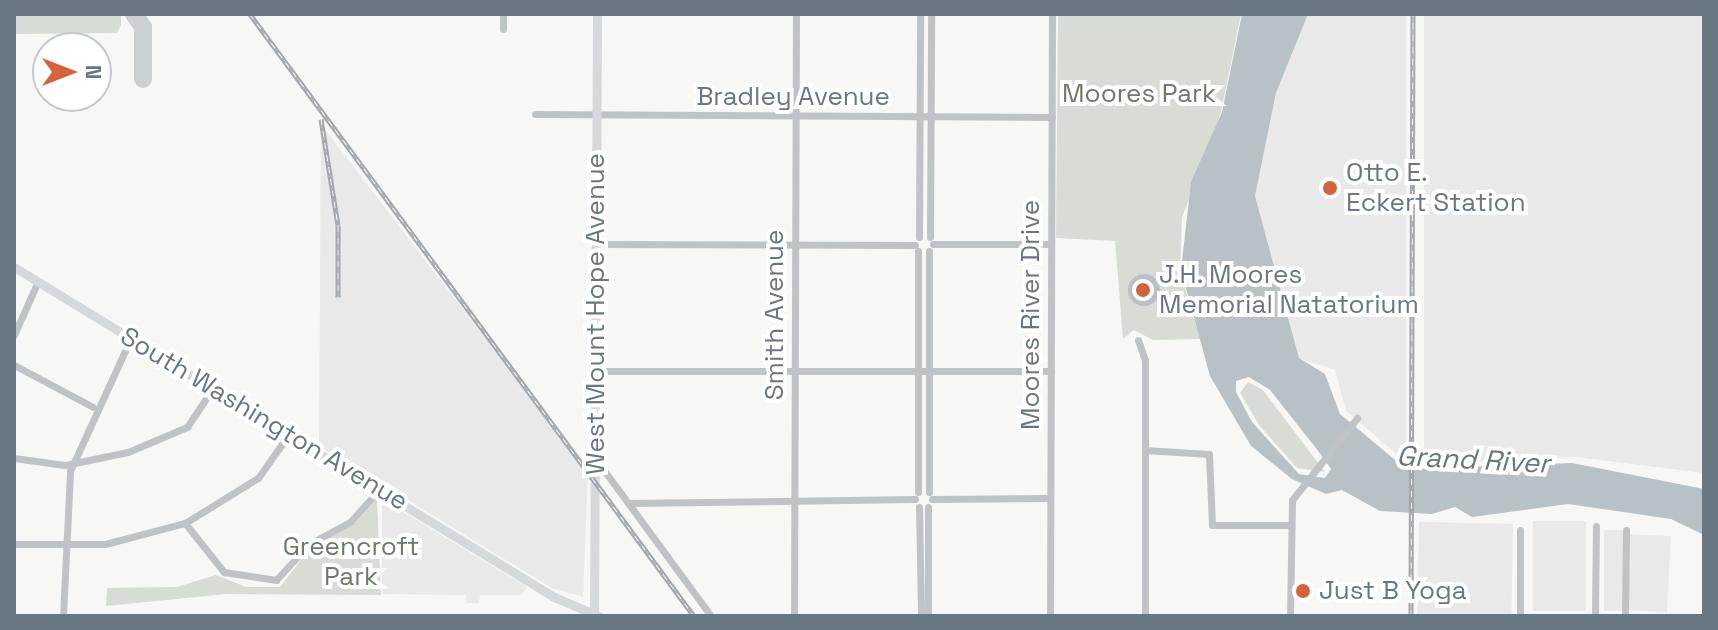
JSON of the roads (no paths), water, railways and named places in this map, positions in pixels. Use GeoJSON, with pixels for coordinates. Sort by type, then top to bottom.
{"type":"FeatureCollection","features":[{"type":"Feature","properties":{"kind":"street"},"geometry":{"type":"LineString","coordinates":[[503,14],[503,29]]}},
{"type":"Feature","properties":{"kind":"street","name":"West Mount Hope Avenue"},"geometry":{"type":"LineString","coordinates":[[596,616],[597,14]]}},
{"type":"Feature","properties":{"kind":"street","name":"Smith Avenue"},"geometry":{"type":"LineString","coordinates":[[794,616],[796,14]]}},
{"type":"Feature","properties":{"kind":"street"},"geometry":{"type":"LineString","coordinates":[[920,14],[918,372],[928,616]]}},
{"type":"Feature","properties":{"kind":"street"},"geometry":{"type":"LineString","coordinates":[[921,616],[929,371],[931,14]]}},
{"type":"Feature","properties":{"kind":"street","name":"Moores River Drive"},"geometry":{"type":"LineString","coordinates":[[1050,616],[1052,14]]}},
{"type":"Feature","properties":{"kind":"street","name":"Bradley Avenue"},"geometry":{"type":"LineString","coordinates":[[535,114],[596,117],[1052,117]]}},
{"type":"Feature","properties":{"kind":"street"},"geometry":{"type":"LineString","coordinates":[[596,244],[1051,244]]}},
{"type":"Feature","properties":{"kind":"street"},"geometry":{"type":"LineString","coordinates":[[918,244],[931,244]]}},
{"type":"Feature","properties":{"kind":"street","name":"South Washington Avenue"},"geometry":{"type":"LineString","coordinates":[[14,267],[379,490],[596,616]]}},
{"type":"Feature","properties":{"kind":"street"},"geometry":{"type":"LineString","coordinates":[[14,335],[38,281]]}},
{"type":"Feature","properties":{"kind":"street"},"geometry":{"type":"LineString","coordinates":[[63,616],[64,546],[72,464],[93,407],[131,338]]}},
{"type":"Feature","properties":{"kind":"street"},"geometry":{"type":"LineString","coordinates":[[1138,340],[1145,360],[1145,616]]}},
{"type":"Feature","properties":{"kind":"street"},"geometry":{"type":"LineString","coordinates":[[14,365],[93,407]]}},
{"type":"Feature","properties":{"kind":"street"},"geometry":{"type":"LineString","coordinates":[[595,371],[1051,371]]}},
{"type":"Feature","properties":{"kind":"street"},"geometry":{"type":"LineString","coordinates":[[14,458],[72,464],[175,434],[213,388]]}},
{"type":"Feature","properties":{"kind":"street"},"geometry":{"type":"LineString","coordinates":[[1290,616],[1290,525],[1295,495],[1357,418]]}},
{"type":"Feature","properties":{"kind":"street"},"geometry":{"type":"LineString","coordinates":[[14,544],[64,546],[134,539],[185,523],[258,478],[289,434]]}},
{"type":"Feature","properties":{"kind":"street"},"geometry":{"type":"LineString","coordinates":[[1145,450],[1209,454],[1212,525],[1290,525]]}},
{"type":"Feature","properties":{"kind":"street"},"geometry":{"type":"LineString","coordinates":[[595,458],[711,616]]}},
{"type":"Feature","properties":{"kind":"street"},"geometry":{"type":"LineString","coordinates":[[185,523],[224,572],[276,580],[379,490]]}},
{"type":"Feature","properties":{"kind":"street"},"geometry":{"type":"LineString","coordinates":[[630,503],[1050,498]]}},
{"type":"Feature","properties":{"kind":"street"},"geometry":{"type":"LineString","coordinates":[[1595,616],[1596,526]]}},
{"type":"Feature","properties":{"kind":"street"},"geometry":{"type":"LineString","coordinates":[[1520,530],[1520,616]]}},
{"type":"Feature","properties":{"kind":"street"},"geometry":{"type":"LineString","coordinates":[[1625,616],[1626,530]]}},
{"type":"Feature","properties":{"kind":"railway"},"geometry":{"type":"LineString","coordinates":[[250,14],[694,616]]}},
{"type":"Feature","properties":{"kind":"railway"},"geometry":{"type":"LineString","coordinates":[[1411,616],[1413,14]]}},
{"type":"Feature","properties":{"kind":"railway"},"geometry":{"type":"LineString","coordinates":[[321,119],[338,225],[338,297]]}},
{"type":"Feature","properties":{"kind":"place","name":"Otto E. Eckert Station"},"geometry":{"type":"Point","coordinates":[1330,188]}},
{"type":"Feature","properties":{"kind":"place","name":"J.H. Moores Memorial Natatorium"},"geometry":{"type":"Point","coordinates":[1143,290]}},
{"type":"Feature","properties":{"kind":"place","name":"Just B Yoga"},"geometry":{"type":"Point","coordinates":[1303,591]}},
{"type":"Feature","properties":{"kind":"park label","name":"Moores Park"},"geometry":{"type":"Point","coordinates":[1139,94]}},
{"type":"Feature","properties":{"kind":"park label","name":"Greencroft Park"},"geometry":{"type":"Point","coordinates":[351,562]}},
{"type":"Feature","properties":{"kind":"water label","name":"Grand River"},"geometry":{"type":"Point","coordinates":[1473,459]}}]}
